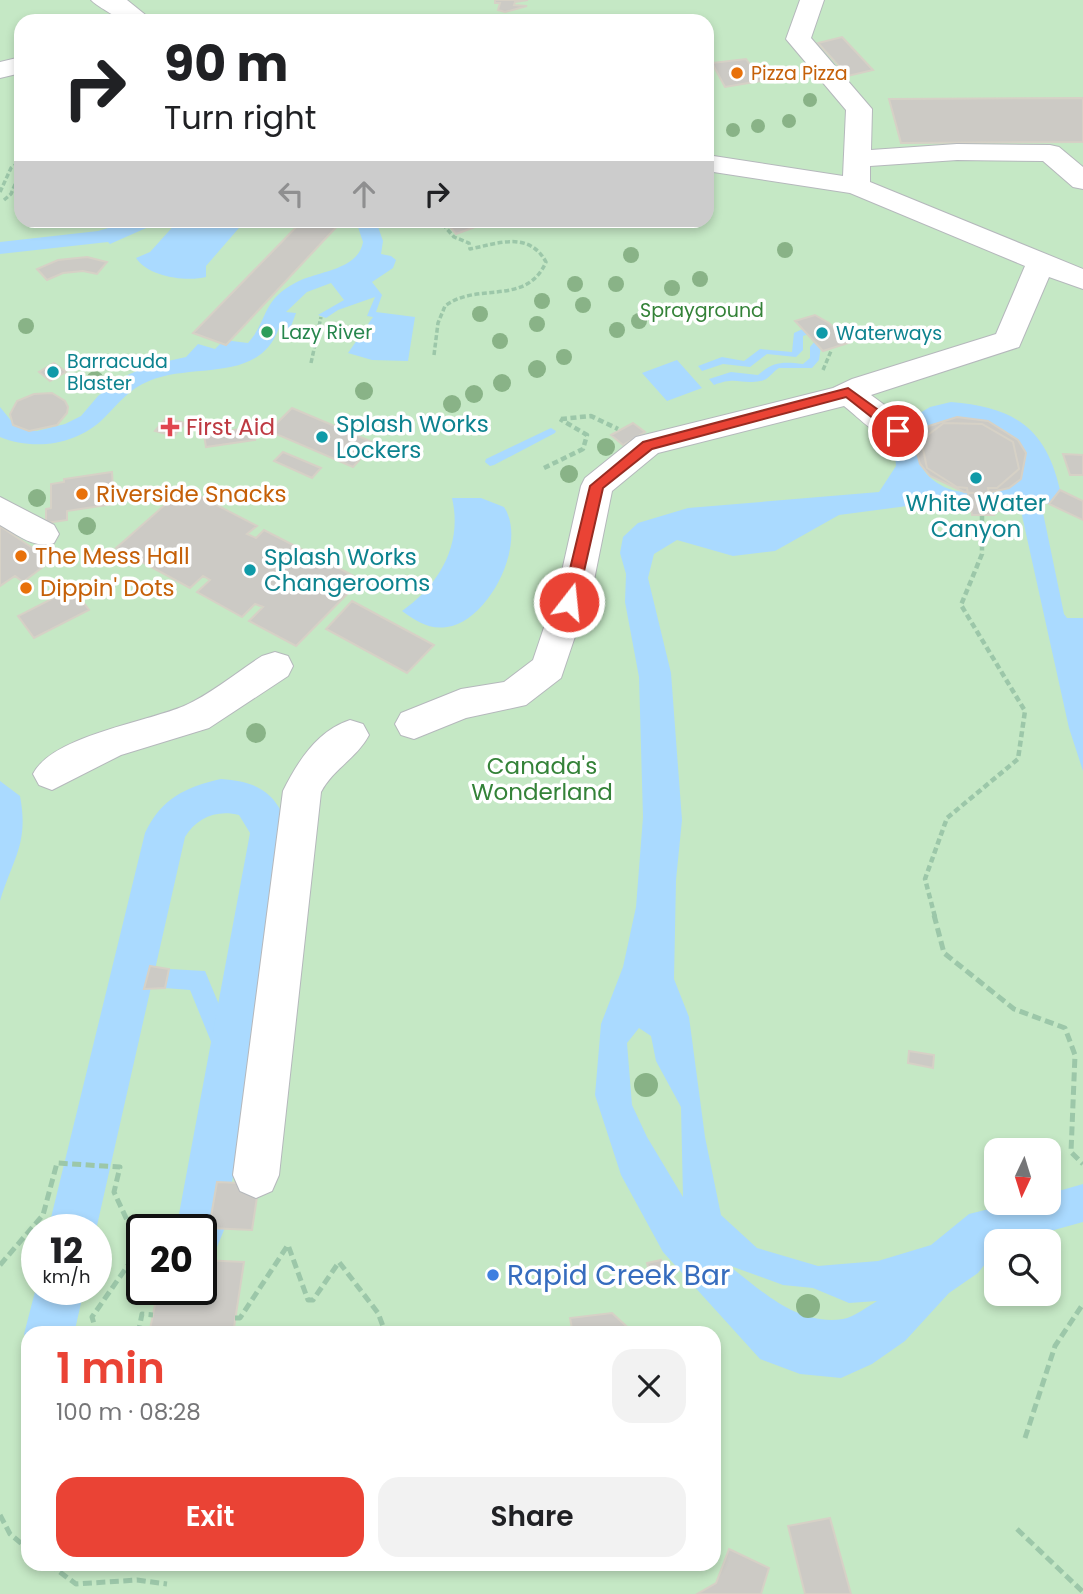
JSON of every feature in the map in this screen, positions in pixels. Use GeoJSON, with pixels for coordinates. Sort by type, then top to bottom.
{"type":"FeatureCollection","features":[{"type":"Feature","properties":{"kind":"lane"},"geometry":{"type":"LineString","coordinates":[[103,0],[118,5],[131,14]]}},
{"type":"Feature","properties":{"kind":"lane"},"geometry":{"type":"LineString","coordinates":[[812,0],[798,38],[859,108],[856,186]]}},
{"type":"Feature","properties":{"kind":"lane"},"geometry":{"type":"LineString","coordinates":[[858,158],[893,159],[957,152],[1050,153],[1083,181]]}},
{"type":"Feature","properties":{"kind":"lane"},"geometry":{"type":"LineString","coordinates":[[714,164],[856,186],[1083,280]]}},
{"type":"Feature","properties":{"kind":"lane"},"geometry":{"type":"LineString","coordinates":[[414,724],[461,704],[513,695],[548,668],[576,580],[597,486],[648,445],[848,393],[1008,340],[1041,262]]}},
{"type":"Feature","properties":{"kind":"lane"},"geometry":{"type":"LineString","coordinates":[[848,393],[898,431]]}},
{"type":"Feature","properties":{"kind":"lane"},"geometry":{"type":"LineString","coordinates":[[0,509],[42,534]]}},
{"type":"Feature","properties":{"kind":"lane"},"geometry":{"type":"LineString","coordinates":[[52,774],[110,743],[196,717],[275,666]]}},
{"type":"Feature","properties":{"kind":"lane"},"geometry":{"type":"LineString","coordinates":[[256,1175],[302,791],[316,765],[350,735]]}},
{"type":"Feature","properties":{"kind":"path"},"geometry":{"type":"LineString","coordinates":[[0,192],[14,166]]}},
{"type":"Feature","properties":{"kind":"path"},"geometry":{"type":"LineString","coordinates":[[4,200],[13,194],[14,189]]}},
{"type":"Feature","properties":{"kind":"path"},"geometry":{"type":"LineString","coordinates":[[434,355],[441,315],[448,303],[468,295],[514,289],[537,278],[546,262],[538,250],[517,240],[470,249],[469,243],[454,237],[446,228]]}},
{"type":"Feature","properties":{"kind":"path"},"geometry":{"type":"LineString","coordinates":[[311,363],[321,317]]}},
{"type":"Feature","properties":{"kind":"path"},"geometry":{"type":"LineString","coordinates":[[544,468],[583,449],[587,435],[560,419],[584,414],[601,418],[620,430]]}},
{"type":"Feature","properties":{"kind":"path"},"geometry":{"type":"LineString","coordinates":[[982,515],[986,541],[981,564],[966,586],[961,605],[1025,710],[1018,759],[947,818],[925,879],[944,953],[1014,1009],[1065,1028],[1075,1055],[1071,1152],[1083,1164]]}},
{"type":"Feature","properties":{"kind":"path"},"geometry":{"type":"LineString","coordinates":[[0,1265],[43,1215],[57,1163],[120,1167],[114,1192],[140,1248],[92,1317],[95,1326]]}},
{"type":"Feature","properties":{"kind":"path"},"geometry":{"type":"LineString","coordinates":[[235,1318],[240,1318],[288,1245],[308,1300],[313,1300],[339,1262],[378,1313],[383,1326]]}},
{"type":"Feature","properties":{"kind":"path"},"geometry":{"type":"LineString","coordinates":[[1025,1438],[1055,1346],[1083,1304]]}},
{"type":"Feature","properties":{"kind":"path"},"geometry":{"type":"LineString","coordinates":[[140,1326],[142,1314],[153,1315]]}},
{"type":"Feature","properties":{"kind":"path"},"geometry":{"type":"LineString","coordinates":[[0,1515],[21,1544]]}},
{"type":"Feature","properties":{"kind":"path"},"geometry":{"type":"LineString","coordinates":[[1017,1529],[1083,1592]]}},
{"type":"Feature","properties":{"kind":"path"},"geometry":{"type":"LineString","coordinates":[[58,1571],[76,1584],[137,1580],[167,1584]]}},
{"type":"Feature","properties":{"kind":"green space","name":"Canada's Wonderland"},"geometry":{"type":"Polygon","coordinates":[[[0,0],[1083,0],[1083,1594],[0,1594],[0,0]]]}},
{"type":"Feature","properties":{"kind":"water"},"geometry":{"type":"Polygon","coordinates":[[[108,228],[146,228],[110,244],[108,242],[0,254],[0,242],[108,228]]]}},
{"type":"Feature","properties":{"kind":"water"},"geometry":{"type":"Polygon","coordinates":[[[172,228],[239,228],[206,266],[206,277],[189,279],[149,270],[136,258],[150,252],[172,228]]]}},
{"type":"Feature","properties":{"kind":"water","name":"Lazy River"},"geometry":{"type":"Polygon","coordinates":[[[358,228],[378,228],[383,241],[381,254],[396,260],[393,268],[372,282],[382,295],[376,312],[415,317],[408,361],[372,360],[348,353],[373,317],[367,316],[375,297],[338,310],[326,318],[318,315],[344,300],[331,283],[307,292],[286,312],[296,313],[290,329],[279,328],[269,346],[256,357],[241,364],[166,376],[142,384],[93,427],[68,440],[27,444],[0,437],[0,407],[13,423],[24,430],[37,431],[65,424],[81,416],[98,396],[121,378],[150,365],[186,357],[198,344],[215,349],[224,340],[248,343],[276,297],[295,283],[345,265],[360,252],[363,242],[358,228]]]}},
{"type":"Feature","properties":{"kind":"water"},"geometry":{"type":"Polygon","coordinates":[[[809,326],[814,332],[803,336],[803,350],[796,357],[767,354],[750,367],[723,364],[702,371],[698,366],[722,357],[744,361],[760,349],[792,352],[794,333],[809,326]]]}},
{"type":"Feature","properties":{"kind":"water"},"geometry":{"type":"Polygon","coordinates":[[[815,341],[821,346],[819,360],[812,368],[779,368],[766,379],[754,382],[728,381],[714,385],[709,379],[731,372],[758,375],[779,364],[803,364],[810,358],[810,347],[815,341]]]}},
{"type":"Feature","properties":{"kind":"water"},"geometry":{"type":"Polygon","coordinates":[[[677,360],[702,388],[667,401],[642,373],[677,360]]]}},
{"type":"Feature","properties":{"kind":"water"},"geometry":{"type":"Polygon","coordinates":[[[951,402],[973,405],[1009,415],[1036,436],[1046,450],[1060,490],[1049,504],[1041,503],[1064,614],[1067,618],[1083,618],[1083,771],[1069,728],[1019,502],[968,498],[839,515],[775,551],[733,556],[677,540],[654,554],[648,578],[671,673],[682,820],[676,880],[674,979],[689,1017],[705,1137],[721,1215],[757,1248],[818,1266],[878,1261],[931,1245],[969,1214],[984,1210],[984,1215],[1061,1215],[1061,1190],[1083,1184],[1083,1222],[1058,1229],[984,1229],[984,1265],[978,1273],[949,1293],[905,1341],[872,1364],[841,1378],[800,1374],[760,1359],[663,1252],[621,1175],[595,1095],[601,1024],[623,967],[636,907],[643,817],[639,677],[625,602],[626,574],[620,553],[623,537],[638,523],[688,508],[879,492],[896,466],[894,443],[903,423],[930,407],[951,402]],[[957,417],[937,423],[924,433],[918,444],[918,457],[923,469],[946,488],[970,492],[1021,479],[1026,453],[1020,444],[997,426],[957,417]],[[639,1028],[627,1043],[632,1105],[647,1137],[683,1197],[681,1107],[656,1061],[651,1036],[639,1028]],[[728,1265],[781,1304],[810,1317],[843,1319],[877,1301],[849,1303],[813,1288],[783,1285],[728,1265]]]}},
{"type":"Feature","properties":{"kind":"water"},"geometry":{"type":"Polygon","coordinates":[[[452,498],[481,498],[504,507],[510,522],[511,540],[508,559],[500,578],[477,611],[462,622],[447,627],[434,627],[402,611],[427,589],[445,562],[454,532],[452,498]]]}},
{"type":"Feature","properties":{"kind":"water"},"geometry":{"type":"Polygon","coordinates":[[[0,781],[20,796],[22,827],[18,850],[0,901],[0,781]]]}},
{"type":"Feature","properties":{"kind":"water"},"geometry":{"type":"Polygon","coordinates":[[[169,969],[205,971],[220,1007],[223,1007],[227,987],[254,988],[241,1057],[209,1056],[212,1044],[190,990],[165,988],[169,969]]]}},
{"type":"Feature","properties":{"kind":"water"},"geometry":{"type":"Polygon","coordinates":[[[211,1123],[227,1125],[210,1214],[194,1214],[211,1123]]]}},
{"type":"Feature","properties":{"kind":"building"},"geometry":{"type":"Polygon","coordinates":[[[495,0],[528,0],[515,2],[514,5],[527,6],[505,12],[498,10],[500,3],[495,3],[495,0]]]}},
{"type":"Feature","properties":{"kind":"building"},"geometry":{"type":"Polygon","coordinates":[[[842,37],[873,70],[848,76],[818,43],[842,37]]]}},
{"type":"Feature","properties":{"kind":"building","name":"Pizza Pizza"},"geometry":{"type":"Polygon","coordinates":[[[746,59],[757,74],[769,72],[772,79],[725,87],[714,63],[746,59]]]}},
{"type":"Feature","properties":{"kind":"building"},"geometry":{"type":"Polygon","coordinates":[[[1083,98],[1083,142],[901,143],[889,99],[1083,98]]]}},
{"type":"Feature","properties":{"kind":"building"},"geometry":{"type":"Polygon","coordinates":[[[295,228],[336,228],[226,345],[193,333],[295,228]]]}},
{"type":"Feature","properties":{"kind":"building"},"geometry":{"type":"Polygon","coordinates":[[[451,228],[472,228],[456,234],[451,228]]]}},
{"type":"Feature","properties":{"kind":"building"},"geometry":{"type":"Polygon","coordinates":[[[87,257],[107,262],[97,274],[83,271],[63,273],[47,280],[37,269],[58,260],[87,257]]]}},
{"type":"Feature","properties":{"kind":"building","name":"Waterways"},"geometry":{"type":"Polygon","coordinates":[[[815,315],[829,323],[848,343],[823,351],[795,321],[815,315]]]}},
{"type":"Feature","properties":{"kind":"building","name":"Barracuda Blaster"},"geometry":{"type":"Polygon","coordinates":[[[54,363],[66,372],[50,381],[39,372],[54,363]]]}},
{"type":"Feature","properties":{"kind":"building"},"geometry":{"type":"Polygon","coordinates":[[[52,393],[65,401],[68,407],[67,413],[57,425],[29,431],[13,425],[10,414],[17,401],[34,394],[52,393]]]}},
{"type":"Feature","properties":{"kind":"building","name":"Splash Works Lockers"},"geometry":{"type":"Polygon","coordinates":[[[292,408],[375,443],[353,467],[269,431],[292,408]]]}},
{"type":"Feature","properties":{"kind":"building","name":"White Water Canyon"},"geometry":{"type":"Polygon","coordinates":[[[957,417],[988,421],[1018,440],[1026,453],[1021,479],[1009,488],[984,494],[964,492],[930,476],[920,464],[916,449],[919,436],[929,426],[957,417]]]}},
{"type":"Feature","properties":{"kind":"building","name":"First Aid"},"geometry":{"type":"Polygon","coordinates":[[[166,418],[185,423],[174,436],[155,431],[166,418]]]}},
{"type":"Feature","properties":{"kind":"building"},"geometry":{"type":"Polygon","coordinates":[[[633,423],[645,432],[623,445],[611,435],[633,423]]]}},
{"type":"Feature","properties":{"kind":"building","name":"White Water Canyon"},"geometry":{"type":"Polygon","coordinates":[[[944,423],[982,424],[1013,442],[1019,469],[997,488],[988,488],[990,499],[1005,500],[1007,511],[993,511],[994,515],[972,515],[967,488],[957,487],[927,468],[921,440],[944,423]]]}},
{"type":"Feature","properties":{"kind":"building"},"geometry":{"type":"Polygon","coordinates":[[[253,427],[255,440],[206,447],[204,435],[253,427]]]}},
{"type":"Feature","properties":{"kind":"building"},"geometry":{"type":"Polygon","coordinates":[[[283,452],[321,468],[312,478],[274,461],[283,452]]]}},
{"type":"Feature","properties":{"kind":"building"},"geometry":{"type":"Polygon","coordinates":[[[1063,454],[1083,455],[1083,475],[1070,475],[1063,454]]]}},
{"type":"Feature","properties":{"kind":"building","name":"Riverside Snacks"},"geometry":{"type":"Polygon","coordinates":[[[112,472],[114,504],[67,511],[67,520],[46,523],[46,509],[51,508],[51,484],[64,482],[64,479],[112,472]]]}},
{"type":"Feature","properties":{"kind":"building","name":"Splash Works Changerooms"},"geometry":{"type":"Polygon","coordinates":[[[184,488],[257,526],[247,534],[256,538],[264,530],[305,551],[297,559],[306,564],[315,555],[361,580],[296,646],[249,621],[263,607],[255,604],[242,617],[197,592],[210,580],[203,576],[190,588],[116,548],[184,488]]]}},
{"type":"Feature","properties":{"kind":"building"},"geometry":{"type":"Polygon","coordinates":[[[1060,490],[1083,501],[1083,520],[1049,504],[1060,490]]]}},
{"type":"Feature","properties":{"kind":"building","name":"The Mess Hall"},"geometry":{"type":"Polygon","coordinates":[[[0,526],[43,555],[40,557],[48,563],[23,582],[15,576],[0,586],[0,526]]]}},
{"type":"Feature","properties":{"kind":"building"},"geometry":{"type":"Polygon","coordinates":[[[73,588],[89,610],[34,638],[18,616],[73,588]]]}},
{"type":"Feature","properties":{"kind":"building"},"geometry":{"type":"Polygon","coordinates":[[[352,601],[434,645],[407,673],[326,629],[352,601]]]}},
{"type":"Feature","properties":{"kind":"building"},"geometry":{"type":"Polygon","coordinates":[[[150,966],[169,969],[165,988],[144,989],[150,966]]]}},
{"type":"Feature","properties":{"kind":"building"},"geometry":{"type":"Polygon","coordinates":[[[909,1051],[934,1055],[933,1068],[908,1063],[909,1051]]]}},
{"type":"Feature","properties":{"kind":"building"},"geometry":{"type":"Polygon","coordinates":[[[217,1182],[259,1184],[252,1230],[217,1228],[217,1214],[211,1214],[217,1182]]]}},
{"type":"Feature","properties":{"kind":"building"},"geometry":{"type":"Polygon","coordinates":[[[661,1260],[665,1276],[651,1279],[647,1263],[661,1260]]]}},
{"type":"Feature","properties":{"kind":"building"},"geometry":{"type":"Polygon","coordinates":[[[217,1261],[244,1262],[234,1326],[151,1326],[155,1305],[217,1305],[217,1261]]]}},
{"type":"Feature","properties":{"kind":"building"},"geometry":{"type":"Polygon","coordinates":[[[612,1313],[626,1326],[572,1326],[570,1318],[612,1313]]]}},
{"type":"Feature","properties":{"kind":"building"},"geometry":{"type":"Polygon","coordinates":[[[830,1518],[851,1594],[805,1594],[788,1526],[830,1518]]]}},
{"type":"Feature","properties":{"kind":"building"},"geometry":{"type":"Polygon","coordinates":[[[729,1549],[769,1568],[761,1594],[697,1594],[716,1583],[729,1549]]]}},
{"type":"Feature","properties":{"kind":"waterway"},"geometry":{"type":"LineString","coordinates":[[490,462],[551,431]]}},
{"type":"Feature","properties":{"kind":"waterway"},"geometry":{"type":"LineString","coordinates":[[76,1214],[165,833],[174,819],[188,807],[221,796],[238,797],[253,803],[264,815],[270,833],[203,1214]]}},
{"type":"Feature","properties":{"kind":"waterway"},"geometry":{"type":"LineString","coordinates":[[51,1326],[56,1305]]}},
{"type":"Feature","properties":{"kind":"place","name":"Pizza Pizza"},"geometry":{"type":"Point","coordinates":[737,73]}},
{"type":"Feature","properties":{"kind":"place","name":"Lazy River"},"geometry":{"type":"Point","coordinates":[267,332]}},
{"type":"Feature","properties":{"kind":"place","name":"Waterways"},"geometry":{"type":"Point","coordinates":[822,333]}},
{"type":"Feature","properties":{"kind":"place","name":"Barracuda Blaster"},"geometry":{"type":"Point","coordinates":[53,372]}},
{"type":"Feature","properties":{"kind":"place","name":"First Aid"},"geometry":{"type":"Point","coordinates":[170,427]}},
{"type":"Feature","properties":{"kind":"place","name":"Splash Works Lockers"},"geometry":{"type":"Point","coordinates":[322,437]}},
{"type":"Feature","properties":{"kind":"place","name":"White Water Canyon"},"geometry":{"type":"Point","coordinates":[976,478]}},
{"type":"Feature","properties":{"kind":"place","name":"Riverside Snacks"},"geometry":{"type":"Point","coordinates":[82,494]}},
{"type":"Feature","properties":{"kind":"place","name":"The Mess Hall"},"geometry":{"type":"Point","coordinates":[21,556]}},
{"type":"Feature","properties":{"kind":"place","name":"Splash Works Changerooms"},"geometry":{"type":"Point","coordinates":[250,570]}},
{"type":"Feature","properties":{"kind":"place","name":"Dippin' Dots"},"geometry":{"type":"Point","coordinates":[26,588]}},
{"type":"Feature","properties":{"kind":"place","name":"Rapid Creek Bar"},"geometry":{"type":"Point","coordinates":[493,1275]}},
{"type":"Feature","properties":{"kind":"route"},"geometry":{"type":"LineString","coordinates":[[569,602],[597,486],[648,445],[848,393],[876,417],[898,431]]}},
{"type":"Feature","properties":{"kind":"park label","name":"Sprayground"},"geometry":{"type":"Point","coordinates":[702,310]}}]}
